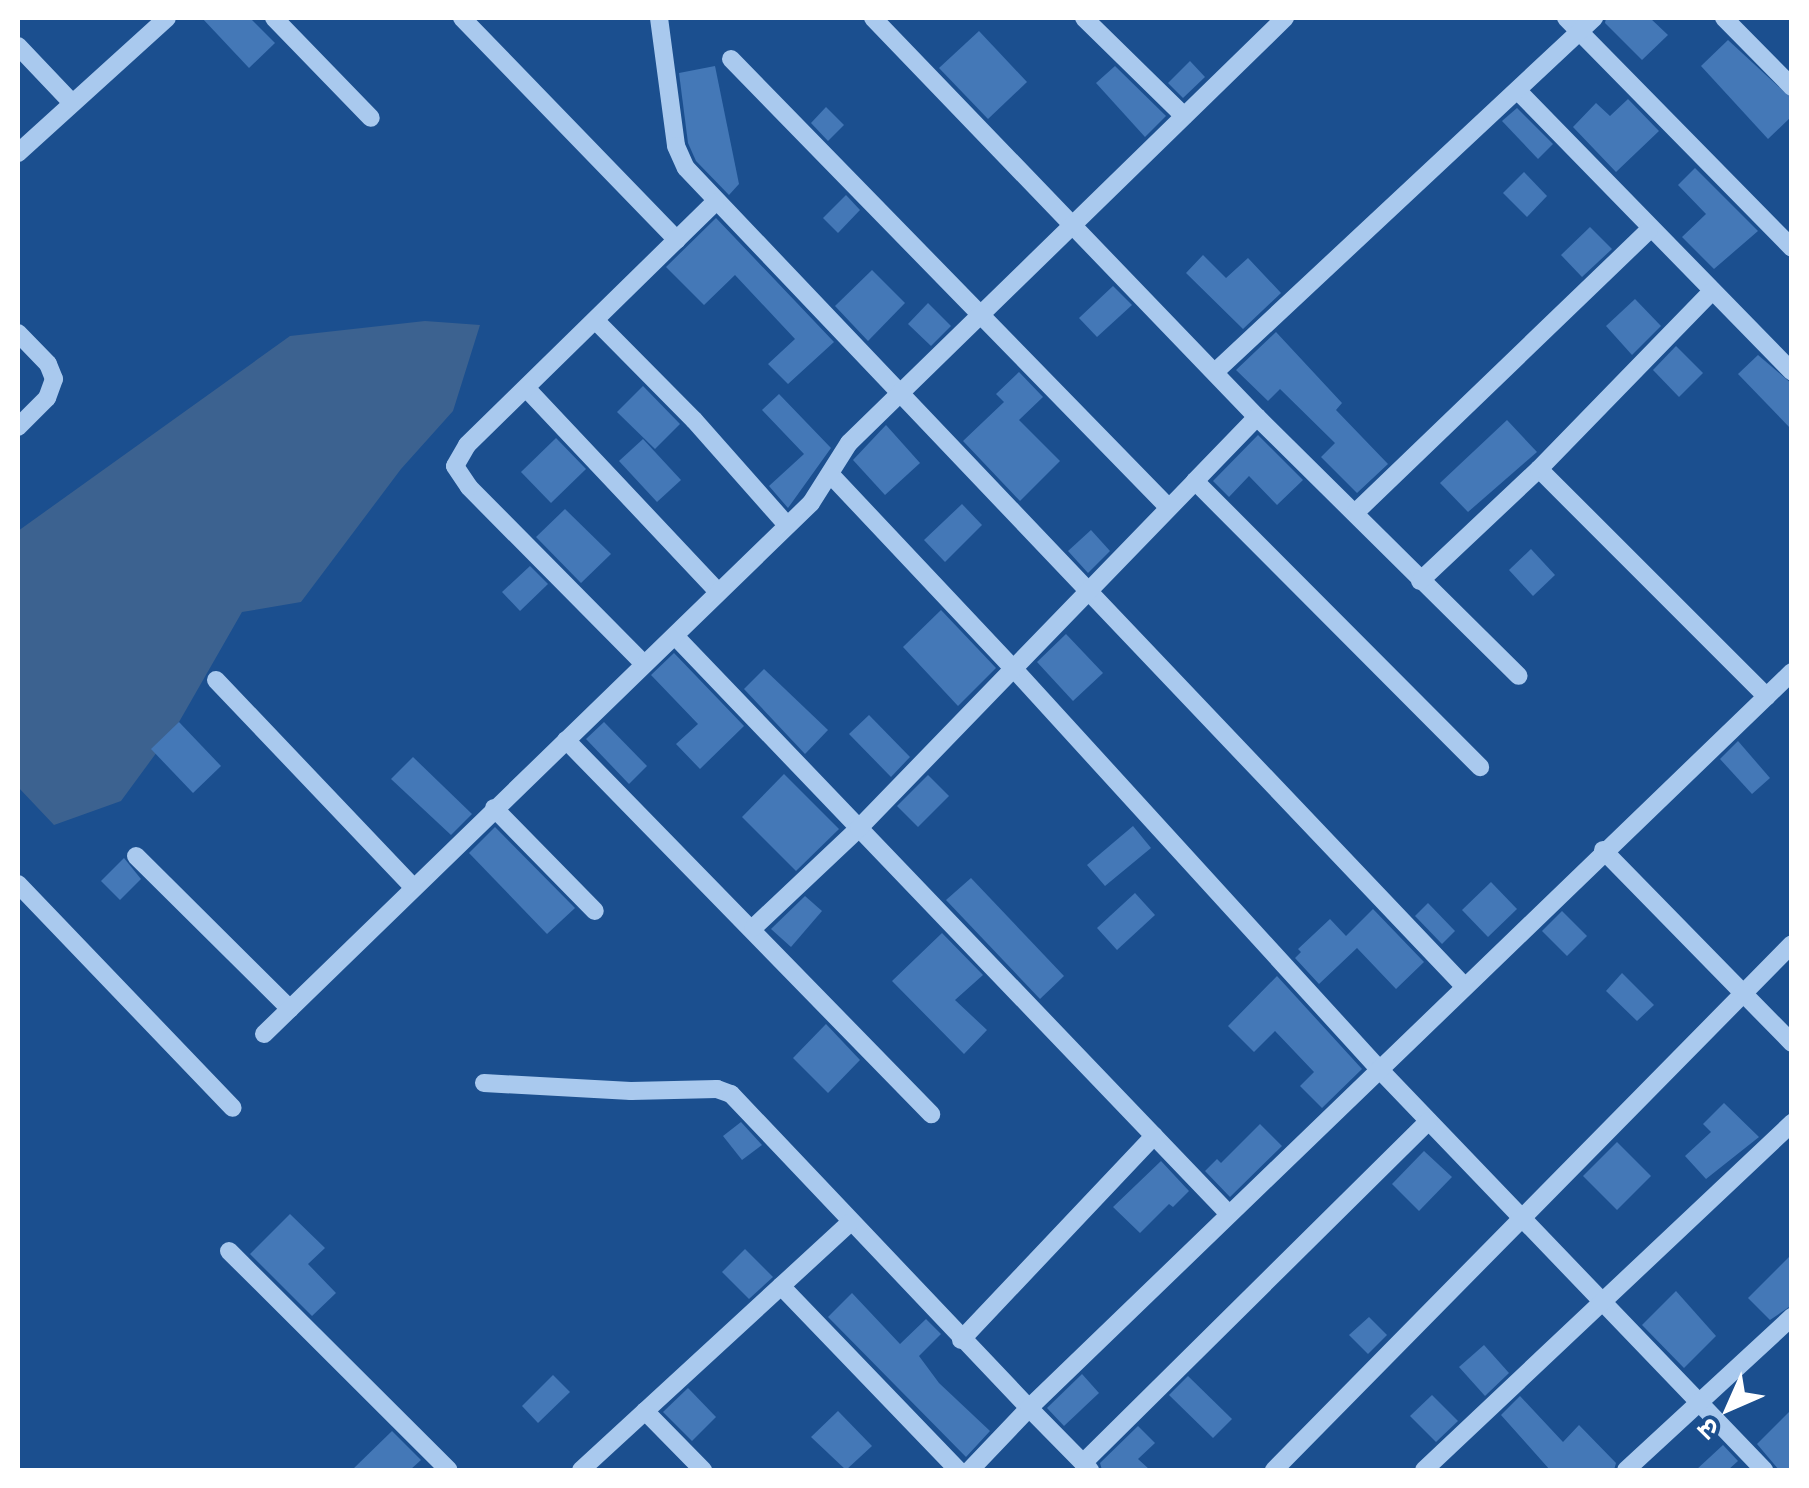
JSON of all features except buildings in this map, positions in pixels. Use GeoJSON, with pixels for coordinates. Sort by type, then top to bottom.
{"type":"FeatureCollection","features":[{"type":"Feature","properties":{"kind":"street"},"geometry":{"type":"LineString","coordinates":[[18,153],[166,18]]}},
{"type":"Feature","properties":{"kind":"street"},"geometry":{"type":"LineString","coordinates":[[274,18],[372,118]]}},
{"type":"Feature","properties":{"kind":"street"},"geometry":{"type":"LineString","coordinates":[[462,18],[677,240]]}},
{"type":"Feature","properties":{"kind":"street"},"geometry":{"type":"LineString","coordinates":[[659,18],[679,159],[715,202],[787,270],[1086,592],[1465,987]]}},
{"type":"Feature","properties":{"kind":"street"},"geometry":{"type":"LineString","coordinates":[[873,18],[1256,417],[1520,676]]}},
{"type":"Feature","properties":{"kind":"street"},"geometry":{"type":"LineString","coordinates":[[1084,18],[1184,116]]}},
{"type":"Feature","properties":{"kind":"street"},"geometry":{"type":"LineString","coordinates":[[264,1034],[811,503],[840,453],[899,392],[1285,18]]}},
{"type":"Feature","properties":{"kind":"street"},"geometry":{"type":"LineString","coordinates":[[1215,372],[1518,90],[1573,24],[1594,18]]}},
{"type":"Feature","properties":{"kind":"street"},"geometry":{"type":"LineString","coordinates":[[1724,18],[1792,87]]}},
{"type":"Feature","properties":{"kind":"street"},"geometry":{"type":"LineString","coordinates":[[1573,24],[1792,248]]}},
{"type":"Feature","properties":{"kind":"street"},"geometry":{"type":"LineString","coordinates":[[18,46],[72,103]]}},
{"type":"Feature","properties":{"kind":"street"},"geometry":{"type":"LineString","coordinates":[[731,59],[1168,507]]}},
{"type":"Feature","properties":{"kind":"street"},"geometry":{"type":"LineString","coordinates":[[1518,90],[1649,230],[1792,372]]}},
{"type":"Feature","properties":{"kind":"street"},"geometry":{"type":"LineString","coordinates":[[644,664],[469,486],[454,466],[458,455],[715,202]]}},
{"type":"Feature","properties":{"kind":"street"},"geometry":{"type":"LineString","coordinates":[[1356,512],[1649,230]]}},
{"type":"Feature","properties":{"kind":"street"},"geometry":{"type":"LineString","coordinates":[[1420,581],[1539,469],[1711,292]]}},
{"type":"Feature","properties":{"kind":"street"},"geometry":{"type":"LineString","coordinates":[[597,322],[694,420],[787,525]]}},
{"type":"Feature","properties":{"kind":"street"},"geometry":{"type":"LineString","coordinates":[[18,333],[48,364],[54,390],[18,427]]}},
{"type":"Feature","properties":{"kind":"street"},"geometry":{"type":"LineString","coordinates":[[528,389],[718,592]]}},
{"type":"Feature","properties":{"kind":"street"},"geometry":{"type":"LineString","coordinates":[[754,928],[858,828],[1256,417]]}},
{"type":"Feature","properties":{"kind":"street"},"geometry":{"type":"LineString","coordinates":[[1539,469],[1767,697]]}},
{"type":"Feature","properties":{"kind":"street"},"geometry":{"type":"LineString","coordinates":[[830,474],[1379,1069],[1764,1470]]}},
{"type":"Feature","properties":{"kind":"street"},"geometry":{"type":"LineString","coordinates":[[1195,481],[1480,767]]}},
{"type":"Feature","properties":{"kind":"street"},"geometry":{"type":"LineString","coordinates":[[675,636],[1228,1213]]}},
{"type":"Feature","properties":{"kind":"street"},"geometry":{"type":"LineString","coordinates":[[970,1470],[1228,1213],[1792,672]]}},
{"type":"Feature","properties":{"kind":"street"},"geometry":{"type":"LineString","coordinates":[[216,680],[414,888]]}},
{"type":"Feature","properties":{"kind":"street"},"geometry":{"type":"LineString","coordinates":[[566,740],[754,928],[930,1114]]}},
{"type":"Feature","properties":{"kind":"street"},"geometry":{"type":"LineString","coordinates":[[494,808],[596,911]]}},
{"type":"Feature","properties":{"kind":"street"},"geometry":{"type":"LineString","coordinates":[[1603,850],[1792,1042]]}},
{"type":"Feature","properties":{"kind":"street"},"geometry":{"type":"LineString","coordinates":[[136,856],[290,1009]]}},
{"type":"Feature","properties":{"kind":"street"},"geometry":{"type":"LineString","coordinates":[[18,884],[233,1108]]}},
{"type":"Feature","properties":{"kind":"street"},"geometry":{"type":"LineString","coordinates":[[1274,1470],[1792,944]]}},
{"type":"Feature","properties":{"kind":"street"},"geometry":{"type":"LineString","coordinates":[[484,1083],[631,1091],[717,1089],[730,1094],[1087,1467],[1428,1121]]}},
{"type":"Feature","properties":{"kind":"street"},"geometry":{"type":"LineString","coordinates":[[1424,1470],[1792,1123]]}},
{"type":"Feature","properties":{"kind":"street"},"geometry":{"type":"LineString","coordinates":[[962,1340],[1154,1136]]}},
{"type":"Feature","properties":{"kind":"street"},"geometry":{"type":"LineString","coordinates":[[581,1470],[850,1223]]}},
{"type":"Feature","properties":{"kind":"street"},"geometry":{"type":"LineString","coordinates":[[229,1251],[449,1470]]}},
{"type":"Feature","properties":{"kind":"street"},"geometry":{"type":"LineString","coordinates":[[781,1286],[958,1470]]}},
{"type":"Feature","properties":{"kind":"street"},"geometry":{"type":"LineString","coordinates":[[1626,1470],[1697,1400],[1792,1317]]}},
{"type":"Feature","properties":{"kind":"street"},"geometry":{"type":"LineString","coordinates":[[645,1411],[703,1470]]}},
{"type":"Feature","properties":{"kind":"water"},"geometry":{"type":"Polygon","coordinates":[[[425,321],[480,325],[453,411],[401,469],[301,602],[242,612],[179,722],[121,801],[54,825],[18,787],[18,531],[290,336],[425,321]]]}}]}
